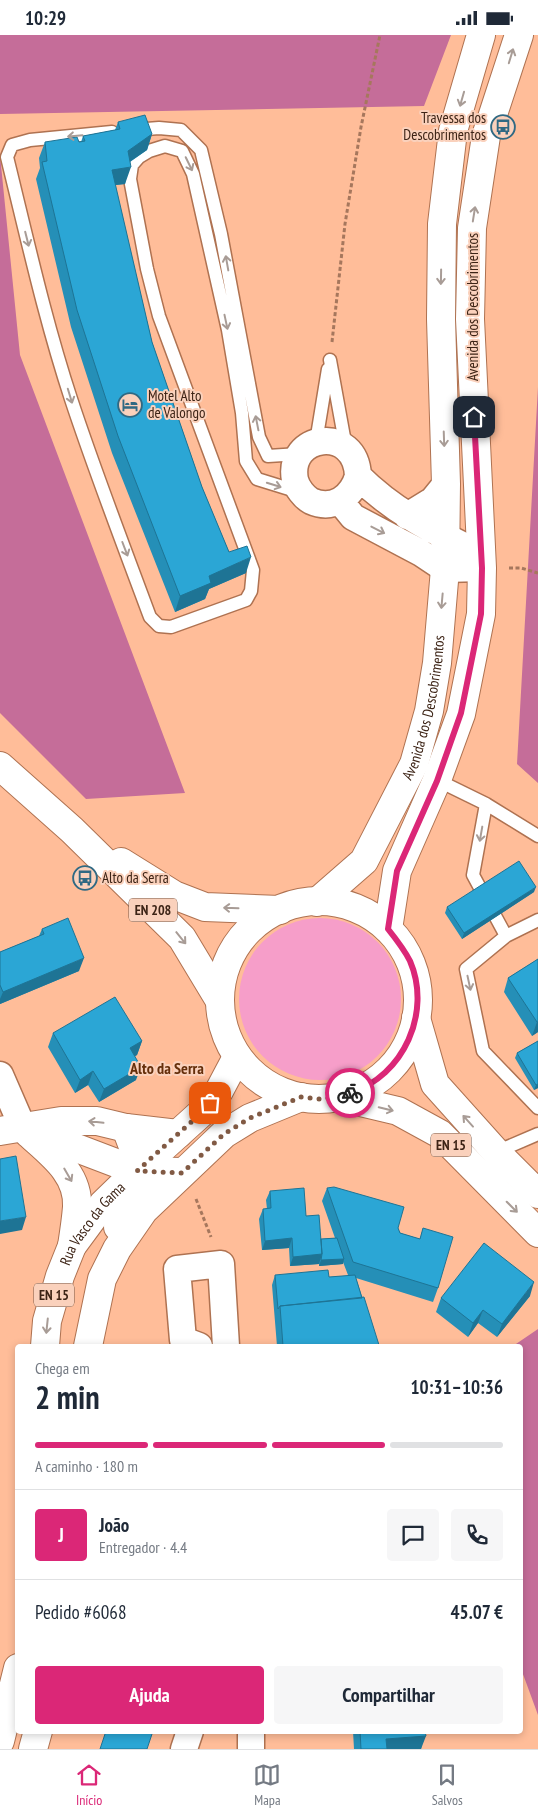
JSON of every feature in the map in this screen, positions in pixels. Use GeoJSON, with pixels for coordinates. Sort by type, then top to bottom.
{"type":"FeatureCollection","features":[{"type":"Feature","properties":{"kind":"main road","name":"Avenida dos Descobrimentos"},"geometry":{"type":"LineString","coordinates":[[317,901],[364,861],[414,764],[430,711],[437,663],[446,537],[441,319],[442,224],[453,131],[481,35]]}},
{"type":"Feature","properties":{"kind":"main road","name":"Avenida dos Descobrimentos"},"geometry":{"type":"LineString","coordinates":[[388,929],[397,871],[437,781],[461,713],[481,614],[481,561],[470,319],[472,229],[486,136],[519,35]]}},
{"type":"Feature","properties":{"kind":"main road","name":"EN 208"},"geometry":{"type":"LineString","coordinates":[[0,766],[72,830],[182,938],[220,1001]]}},
{"type":"Feature","properties":{"kind":"main road","name":"EN 208"},"geometry":{"type":"LineString","coordinates":[[72,830],[174,895],[205,907],[280,910]]}},
{"type":"Feature","properties":{"kind":"main road"},"geometry":{"type":"LineString","coordinates":[[317,901],[355,908],[372,917],[388,929],[400,944],[413,970],[418,999],[411,1037],[402,1054],[390,1069],[375,1082],[358,1091],[339,1097],[320,1099],[301,1097],[283,1092],[265,1083],[250,1072],[237,1057],[228,1039],[222,1021],[220,1001],[221,982],[226,964],[236,946],[248,932],[263,919],[280,910],[298,904],[317,901]]}},
{"type":"Feature","properties":{"kind":"main road","name":"EN 15"},"geometry":{"type":"LineString","coordinates":[[416,1018],[435,1084],[496,1152],[538,1194]]}},
{"type":"Feature","properties":{"kind":"main road","name":"Rua Vasco da Gama"},"geometry":{"type":"LineString","coordinates":[[46,1344],[47,1321],[60,1276],[72,1246],[103,1204],[200,1114],[219,1091],[237,1057]]}},
{"type":"Feature","properties":{"kind":"main road","name":"Rua Vasco da Gama"},"geometry":{"type":"LineString","coordinates":[[88,1344],[92,1319],[102,1279],[117,1249],[144,1210],[224,1134],[250,1118],[301,1097]]}},
{"type":"Feature","properties":{"kind":"main road","name":"EN 15"},"geometry":{"type":"LineString","coordinates":[[339,1097],[398,1111],[440,1134],[538,1233]]}},
{"type":"Feature","properties":{"kind":"main road"},"geometry":{"type":"LineString","coordinates":[[11,1129],[61,1121],[97,1121],[126,1129],[178,1134]]}},
{"type":"Feature","properties":{"kind":"main road"},"geometry":{"type":"LineString","coordinates":[[11,1129],[137,1171],[182,1173]]}},
{"type":"Feature","properties":{"kind":"main road"},"geometry":{"type":"LineString","coordinates":[[11,1129],[65,1168],[75,1187],[77,1205],[72,1246]]}},
{"type":"Feature","properties":{"kind":"main road"},"geometry":{"type":"LineString","coordinates":[[92,1319],[90,1282],[99,1257],[138,1200],[136,1152],[126,1129]]}},
{"type":"Feature","properties":{"kind":"main road"},"geometry":{"type":"LineString","coordinates":[[0,1741],[15,1680]]}},
{"type":"Feature","properties":{"kind":"main road"},"geometry":{"type":"LineString","coordinates":[[33,1749],[37,1734]]}},
{"type":"Feature","properties":{"kind":"street"},"geometry":{"type":"LineString","coordinates":[[327,440],[337,442],[346,448],[354,455],[356,461],[358,476],[352,491],[340,501],[329,504],[309,500],[296,484],[295,464],[308,448],[327,440]]}},
{"type":"Feature","properties":{"kind":"street"},"geometry":{"type":"LineString","coordinates":[[358,476],[373,491],[407,516],[446,537],[481,561]]}},
{"type":"Feature","properties":{"kind":"street"},"geometry":{"type":"LineString","coordinates":[[407,516],[433,500],[446,484]]}},
{"type":"Feature","properties":{"kind":"street"},"geometry":{"type":"LineString","coordinates":[[340,501],[353,517],[421,553],[445,569],[481,561]]}},
{"type":"Feature","properties":{"kind":"street"},"geometry":{"type":"LineString","coordinates":[[0,1075],[11,1129]]}},
{"type":"Feature","properties":{"kind":"street"},"geometry":{"type":"LineString","coordinates":[[194,1344],[183,1340],[177,1269],[221,1264],[226,1344]]}},
{"type":"Feature","properties":{"kind":"street"},"geometry":{"type":"LineString","coordinates":[[184,1749],[189,1734]]}},
{"type":"Feature","properties":{"kind":"street"},"geometry":{"type":"LineString","coordinates":[[251,1734],[251,1749]]}},
{"type":"Feature","properties":{"kind":"lane"},"geometry":{"type":"LineString","coordinates":[[302,493],[257,479],[246,461],[242,413],[228,330],[193,174],[182,151],[165,146],[149,151],[139,157],[132,165],[130,179],[147,269],[159,317],[252,571],[252,591],[246,600],[172,627],[159,625],[150,617],[103,493],[62,369],[35,273],[7,157],[12,145],[30,140],[159,128],[181,130],[201,150],[221,234],[260,437],[268,456],[308,448],[330,360]]}},
{"type":"Feature","properties":{"kind":"lane"},"geometry":{"type":"LineString","coordinates":[[330,360],[346,448]]}},
{"type":"Feature","properties":{"kind":"lane"},"geometry":{"type":"LineString","coordinates":[[437,781],[486,804],[538,836]]}},
{"type":"Feature","properties":{"kind":"lane"},"geometry":{"type":"LineString","coordinates":[[486,804],[474,875],[506,936]]}},
{"type":"Feature","properties":{"kind":"lane"},"geometry":{"type":"LineString","coordinates":[[538,920],[506,936],[466,969],[483,1051],[538,1108]]}},
{"type":"Feature","properties":{"kind":"lane"},"geometry":{"type":"LineString","coordinates":[[496,1152],[538,1134]]}},
{"type":"Feature","properties":{"kind":"path"},"geometry":{"type":"LineString","coordinates":[[330,360],[345,224],[361,127],[380,35]]}},
{"type":"Feature","properties":{"kind":"path"},"geometry":{"type":"LineString","coordinates":[[196,1199],[202,1211]]}},
{"type":"Feature","properties":{"kind":"shaded area"},"geometry":{"type":"Polygon","coordinates":[[[0,35],[451,35],[424,106],[0,114],[0,35]]]}},
{"type":"Feature","properties":{"kind":"shaded area"},"geometry":{"type":"Polygon","coordinates":[[[0,155],[20,355],[185,793],[86,799],[0,713],[0,155]]]}},
{"type":"Feature","properties":{"kind":"shaded area"},"geometry":{"type":"Polygon","coordinates":[[[538,387],[538,783],[517,764],[538,387]]]}},
{"type":"Feature","properties":{"kind":"shaded area"},"geometry":{"type":"Polygon","coordinates":[[[328,918],[344,921],[358,927],[378,941],[388,954],[398,975],[401,999],[398,1023],[388,1044],[378,1057],[365,1067],[344,1077],[312,1080],[296,1077],[282,1071],[268,1062],[257,1051],[242,1023],[239,991],[242,975],[248,961],[257,947],[268,936],[296,921],[328,918]]]}},
{"type":"Feature","properties":{"kind":"shaded area"},"geometry":{"type":"Polygon","coordinates":[[[538,1329],[538,1715],[523,1674],[523,1344],[516,1344],[538,1329]]]}},
{"type":"Feature","properties":{"kind":"building","name":"Motel Alto de Valongo"},"geometry":{"type":"Polygon","coordinates":[[[145,115],[152,134],[128,151],[131,167],[112,170],[152,342],[202,487],[229,552],[247,546],[251,557],[209,576],[211,583],[180,596],[118,436],[77,310],[42,162],[47,161],[45,142],[77,137],[79,142],[85,141],[83,136],[120,129],[118,122],[145,115]]]}},
{"type":"Feature","properties":{"kind":"building"},"geometry":{"type":"Polygon","coordinates":[[[519,861],[536,887],[464,933],[447,907],[519,861]]]}},
{"type":"Feature","properties":{"kind":"building"},"geometry":{"type":"Polygon","coordinates":[[[68,918],[84,958],[3,992],[0,985],[0,952],[44,934],[42,929],[68,918]]]}},
{"type":"Feature","properties":{"kind":"building"},"geometry":{"type":"Polygon","coordinates":[[[538,959],[538,1022],[537,1022],[508,978],[538,959]]]}},
{"type":"Feature","properties":{"kind":"building"},"geometry":{"type":"Polygon","coordinates":[[[115,997],[142,1041],[130,1048],[141,1067],[104,1089],[93,1071],[80,1080],[53,1033],[115,997]]]}},
{"type":"Feature","properties":{"kind":"building"},"geometry":{"type":"Polygon","coordinates":[[[538,1041],[538,1084],[536,1085],[517,1053],[538,1041]]]}},
{"type":"Feature","properties":{"kind":"building"},"geometry":{"type":"Polygon","coordinates":[[[16,1156],[26,1217],[0,1221],[0,1159],[16,1156]]]}},
{"type":"Feature","properties":{"kind":"building"},"geometry":{"type":"Polygon","coordinates":[[[334,1187],[404,1207],[398,1228],[400,1233],[420,1239],[423,1228],[453,1237],[438,1288],[353,1262],[327,1188],[334,1187]]]}},
{"type":"Feature","properties":{"kind":"building"},"geometry":{"type":"Polygon","coordinates":[[[304,1188],[306,1216],[319,1215],[322,1254],[293,1257],[292,1238],[265,1241],[263,1209],[271,1208],[270,1191],[304,1188]]]}},
{"type":"Feature","properties":{"kind":"building"},"geometry":{"type":"Polygon","coordinates":[[[337,1238],[344,1259],[321,1260],[321,1239],[337,1238]]]}},
{"type":"Feature","properties":{"kind":"building"},"geometry":{"type":"Polygon","coordinates":[[[484,1243],[534,1282],[502,1324],[483,1310],[473,1323],[441,1298],[484,1243]]]}},
{"type":"Feature","properties":{"kind":"building"},"geometry":{"type":"Polygon","coordinates":[[[328,1270],[329,1277],[355,1275],[362,1298],[280,1306],[278,1309],[275,1275],[328,1270]]]}},
{"type":"Feature","properties":{"kind":"building"},"geometry":{"type":"Polygon","coordinates":[[[364,1297],[379,1344],[283,1344],[280,1306],[364,1297]]]}},
{"type":"Feature","properties":{"kind":"building"},"geometry":{"type":"Polygon","coordinates":[[[105,1734],[152,1734],[147,1749],[100,1749],[105,1734]]]}},
{"type":"Feature","properties":{"kind":"building"},"geometry":{"type":"Polygon","coordinates":[[[360,1734],[426,1734],[426,1736],[386,1739],[387,1749],[361,1749],[360,1734]]]}},
{"type":"Feature","properties":{"kind":"way so far"},"geometry":{"type":"LineString","coordinates":[[210,1103],[137,1171],[182,1173],[224,1134],[250,1118],[301,1097],[320,1099],[339,1097],[350,1093]]}},
{"type":"Feature","properties":{"kind":"place","name":"Travessa dos Descobrimentos"},"geometry":{"type":"Point","coordinates":[503,127]}},
{"type":"Feature","properties":{"kind":"place","name":"Motel Alto de Valongo"},"geometry":{"type":"Point","coordinates":[130,405]}},
{"type":"Feature","properties":{"kind":"place","name":"Alto da Serra"},"geometry":{"type":"Point","coordinates":[85,878]}},
{"type":"Feature","properties":{"kind":"district","name":"Alto da Serra"},"geometry":{"type":"Point","coordinates":[167,1068]}},
{"type":"Feature","properties":{"kind":"route"},"geometry":{"type":"LineString","coordinates":[[350,1093],[375,1082],[390,1069],[402,1054],[411,1037],[416,1018],[418,999],[416,979],[410,961],[388,929],[397,871],[437,781],[461,713],[481,614],[482,568],[474,417]]}}]}
